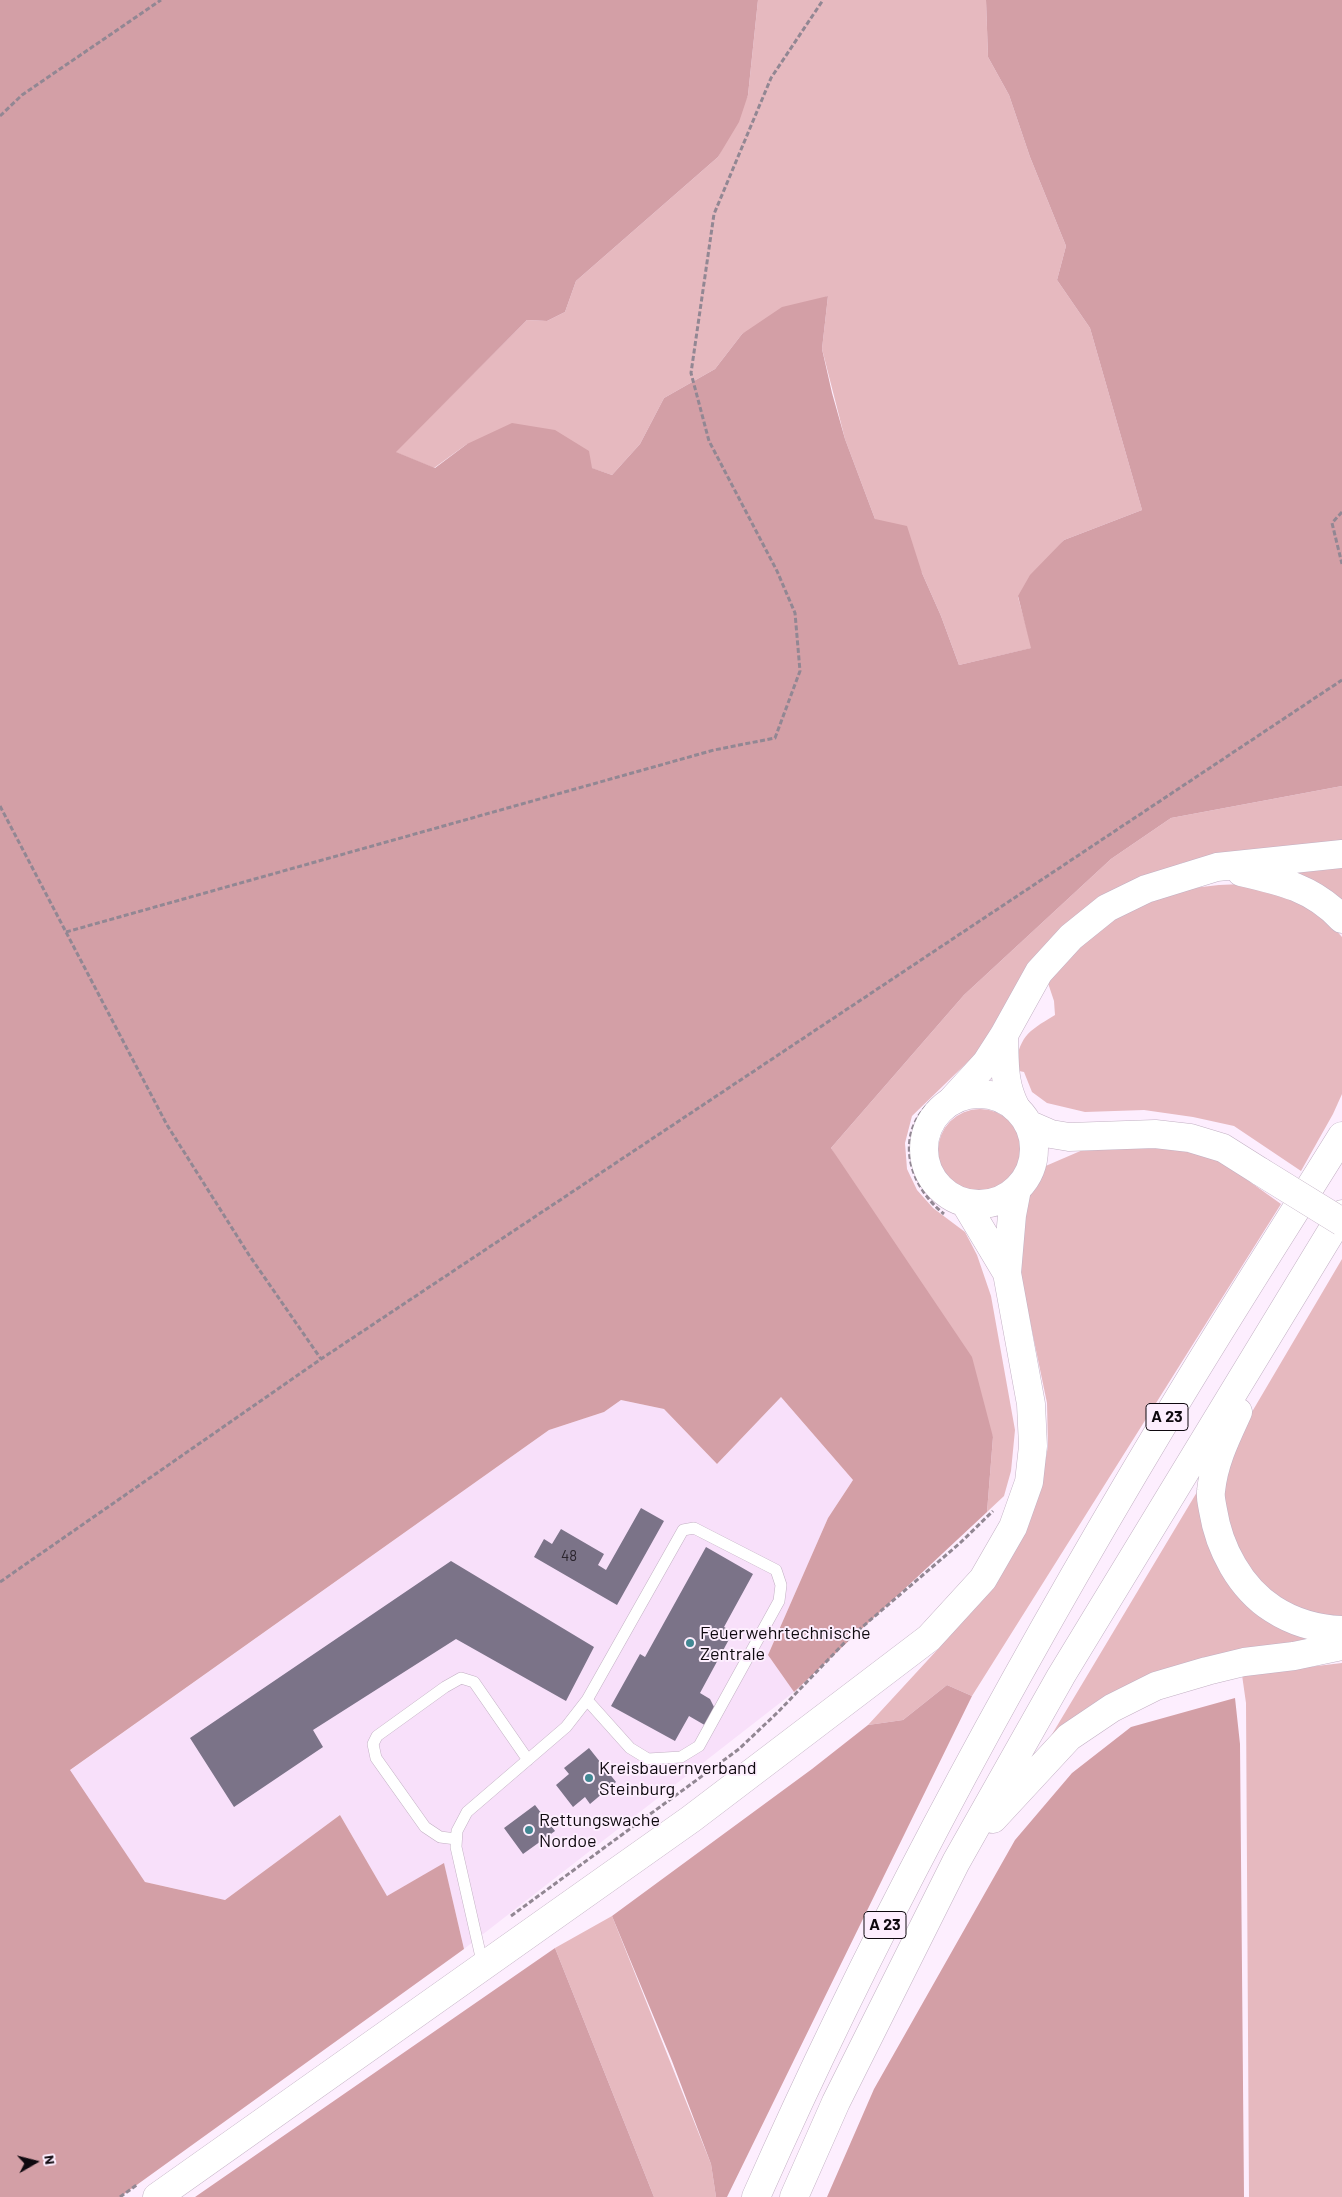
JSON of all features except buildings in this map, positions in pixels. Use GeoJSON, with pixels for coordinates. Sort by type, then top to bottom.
{"type":"FeatureCollection","features":[{"type":"Feature","properties":{"kind":"main road"},"geometry":{"type":"LineString","coordinates":[[1083,1138],[1052,1151],[1002,1200],[984,1205],[965,1203],[945,1194],[930,1177],[923,1155],[925,1133],[936,1113],[953,1099],[982,1069],[1004,1035],[1039,972],[1071,938],[1107,908],[1146,889],[1218,867],[1342,854]]}},
{"type":"Feature","properties":{"kind":"main road"},"geometry":{"type":"LineString","coordinates":[[1218,867],[1276,880],[1308,892],[1330,906],[1342,919]]}},
{"type":"Feature","properties":{"kind":"main road"},"geometry":{"type":"LineString","coordinates":[[157,2197],[691,1819],[929,1638],[983,1579],[1014,1527],[1029,1482],[1033,1446],[1031,1404],[1007,1273],[1012,1215],[1023,1181],[1034,1156],[1034,1139],[1008,1092],[1005,1075],[1004,1035]]}},
{"type":"Feature","properties":{"kind":"main road"},"geometry":{"type":"LineString","coordinates":[[953,1099],[970,1094],[986,1094],[1002,1099],[1022,1116],[1051,1134],[1083,1138],[1122,1134],[1147,1134],[1190,1138],[1223,1148],[1342,1222]]}},
{"type":"Feature","properties":{"kind":"main road"},"geometry":{"type":"LineString","coordinates":[[1315,1179],[1342,1117]]}},
{"type":"Feature","properties":{"kind":"main road","name":"A 23"},"geometry":{"type":"LineString","coordinates":[[756,2197],[813,2070],[925,1846],[999,1711],[1165,1420],[1342,1136]]}},
{"type":"Feature","properties":{"kind":"main road"},"geometry":{"type":"LineString","coordinates":[[965,1203],[1007,1273]]}},
{"type":"Feature","properties":{"kind":"main road","name":"A 23"},"geometry":{"type":"LineString","coordinates":[[794,2197],[836,2102],[956,1862],[1060,1676],[1295,1288],[1342,1214]]}},
{"type":"Feature","properties":{"kind":"main road"},"geometry":{"type":"LineString","coordinates":[[1295,1288],[1218,1455],[1210,1493],[1216,1532],[1231,1564],[1251,1590],[1272,1609],[1298,1622],[1342,1630]]}},
{"type":"Feature","properties":{"kind":"main road"},"geometry":{"type":"LineString","coordinates":[[956,1862],[1010,1799],[1069,1737],[1112,1708],[1156,1686],[1207,1670],[1342,1646]]}},
{"type":"Feature","properties":{"kind":"lane"},"geometry":{"type":"LineString","coordinates":[[483,1966],[456,1848],[457,1832],[467,1812],[566,1727],[588,1700],[683,1530],[694,1528],[776,1570],[781,1586],[779,1601],[699,1746],[681,1756],[648,1759],[630,1748],[588,1700]]}},
{"type":"Feature","properties":{"kind":"lane"},"geometry":{"type":"LineString","coordinates":[[456,1839],[440,1837],[425,1827],[376,1758],[373,1744],[377,1736],[445,1687],[461,1678],[474,1682],[528,1760]]}},
{"type":"Feature","properties":{"kind":"path"},"geometry":{"type":"LineString","coordinates":[[0,116],[22,95],[161,0]]}},
{"type":"Feature","properties":{"kind":"path"},"geometry":{"type":"LineString","coordinates":[[66,932],[714,750],[775,738],[800,671],[795,613],[777,571],[709,441],[691,373],[714,214],[771,78],[823,0]]}},
{"type":"Feature","properties":{"kind":"path"},"geometry":{"type":"LineString","coordinates":[[1342,512],[1332,523],[1342,564]]}},
{"type":"Feature","properties":{"kind":"path"},"geometry":{"type":"LineString","coordinates":[[0,1582],[321,1359],[1342,680]]}},
{"type":"Feature","properties":{"kind":"path"},"geometry":{"type":"LineString","coordinates":[[0,806],[167,1125],[249,1254],[321,1359]]}},
{"type":"Feature","properties":{"kind":"shaded area"},"geometry":{"type":"Polygon","coordinates":[[[0,0],[758,0],[748,95],[739,122],[718,157],[576,281],[565,312],[547,321],[527,320],[396,452],[435,468],[467,444],[512,423],[555,430],[589,451],[592,468],[612,475],[640,444],[664,398],[715,369],[742,334],[782,307],[828,296],[822,349],[845,439],[875,519],[907,526],[922,573],[941,616],[959,665],[1031,648],[1018,596],[1030,575],[1064,540],[1142,510],[1090,328],[1057,280],[1066,246],[1030,157],[1009,95],[988,57],[986,0],[1342,0],[1342,786],[1171,818],[1111,859],[964,995],[831,1148],[972,1357],[993,1437],[987,1512],[794,1692],[768,1655],[828,1518],[853,1480],[781,1397],[717,1464],[664,1409],[621,1400],[604,1412],[549,1430],[70,1770],[145,1882],[225,1900],[340,1815],[387,1896],[444,1863],[464,1949],[120,2197],[0,2197],[0,0]]]}},
{"type":"Feature","properties":{"kind":"shaded area"},"geometry":{"type":"Polygon","coordinates":[[[758,0],[986,0],[988,57],[1009,95],[1030,157],[1066,246],[1057,280],[1090,328],[1142,510],[1064,540],[1018,597],[1032,648],[959,665],[941,616],[922,573],[875,519],[845,439],[822,349],[828,296],[742,334],[715,369],[664,398],[640,444],[612,475],[591,468],[467,444],[434,468],[395,452],[527,320],[547,321],[565,312],[576,281],[718,157],[748,95],[758,0]]]}},
{"type":"Feature","properties":{"kind":"shaded area"},"geometry":{"type":"Polygon","coordinates":[[[1342,786],[1342,843],[1224,854],[1182,863],[1138,880],[980,1050],[912,1116],[905,1143],[907,1169],[917,1190],[933,1208],[965,1232],[977,1255],[991,1296],[1015,1430],[1011,1471],[1004,1496],[987,1512],[993,1437],[831,1148],[964,995],[1111,859],[1171,818],[1342,786]]]}},
{"type":"Feature","properties":{"kind":"shaded area"},"geometry":{"type":"Polygon","coordinates":[[[1342,862],[1342,909],[1280,867],[1342,862]]]}},
{"type":"Feature","properties":{"kind":"shaded area"},"geometry":{"type":"Polygon","coordinates":[[[1245,884],[1274,889],[1306,904],[1325,919],[1342,937],[1342,1094],[1301,1171],[1234,1126],[1193,1117],[1144,1110],[1085,1112],[1047,1103],[1032,1092],[1024,1072],[1014,1070],[1019,1050],[1026,1036],[1037,1026],[1055,1015],[1054,1001],[1048,983],[1076,950],[1109,923],[1150,899],[1184,889],[1245,884]]]}},
{"type":"Feature","properties":{"kind":"shaded area"},"geometry":{"type":"Polygon","coordinates":[[[972,1109],[988,1109],[1004,1116],[1015,1127],[1022,1143],[1019,1167],[1010,1181],[1004,1186],[988,1193],[972,1193],[956,1186],[945,1175],[938,1159],[938,1143],[945,1127],[956,1116],[972,1109]]]}},
{"type":"Feature","properties":{"kind":"shaded area"},"geometry":{"type":"Polygon","coordinates":[[[1155,1143],[1218,1159],[1281,1204],[972,1696],[947,1685],[903,1720],[868,1725],[938,1649],[993,1584],[1041,1486],[1048,1446],[1047,1403],[1020,1273],[1024,1195],[1041,1168],[1085,1149],[1155,1143]]]}},
{"type":"Feature","properties":{"kind":"shaded area"},"geometry":{"type":"Polygon","coordinates":[[[1342,1259],[1342,1622],[1279,1605],[1241,1562],[1219,1499],[1226,1456],[1342,1259]]]}},
{"type":"Feature","properties":{"kind":"shaded area"},"geometry":{"type":"Polygon","coordinates":[[[781,1397],[853,1480],[828,1518],[768,1655],[794,1692],[464,1949],[444,1864],[387,1896],[340,1815],[225,1900],[145,1882],[69,1771],[549,1430],[604,1412],[621,1400],[664,1409],[717,1464],[781,1397]]]}},
{"type":"Feature","properties":{"kind":"shaded area"},"geometry":{"type":"Polygon","coordinates":[[[1203,1482],[1222,1571],[1333,1638],[1249,1653],[1045,1746],[1203,1482]]]}},
{"type":"Feature","properties":{"kind":"shaded area"},"geometry":{"type":"Polygon","coordinates":[[[1342,1663],[1342,2197],[1249,2197],[1246,1703],[1242,1675],[1342,1663]]]}},
{"type":"Feature","properties":{"kind":"shaded area"},"geometry":{"type":"Polygon","coordinates":[[[947,1685],[972,1696],[727,2197],[716,2197],[711,2164],[672,2061],[612,1916],[812,1769],[868,1725],[903,1720],[947,1685]]]}},
{"type":"Feature","properties":{"kind":"shaded area"},"geometry":{"type":"Polygon","coordinates":[[[1235,1698],[1240,1744],[1244,2197],[827,2197],[874,2089],[1015,1840],[1072,1773],[1131,1727],[1235,1698]]]}},
{"type":"Feature","properties":{"kind":"shaded area"},"geometry":{"type":"Polygon","coordinates":[[[612,1916],[711,2164],[716,2197],[654,2197],[555,1948],[612,1916]]]}},
{"type":"Feature","properties":{"kind":"shaded area"},"geometry":{"type":"Polygon","coordinates":[[[555,1948],[654,2197],[195,2197],[555,1948]]]}},
{"type":"Feature","properties":{"kind":"place","name":"Feuerwehrtechnische Zentrale"},"geometry":{"type":"Point","coordinates":[690,1643]}},
{"type":"Feature","properties":{"kind":"place","name":"Kreisbauernverband Steinburg"},"geometry":{"type":"Point","coordinates":[589,1778]}},
{"type":"Feature","properties":{"kind":"place","name":"Rettungswache Nordoe"},"geometry":{"type":"Point","coordinates":[529,1830]}}]}
